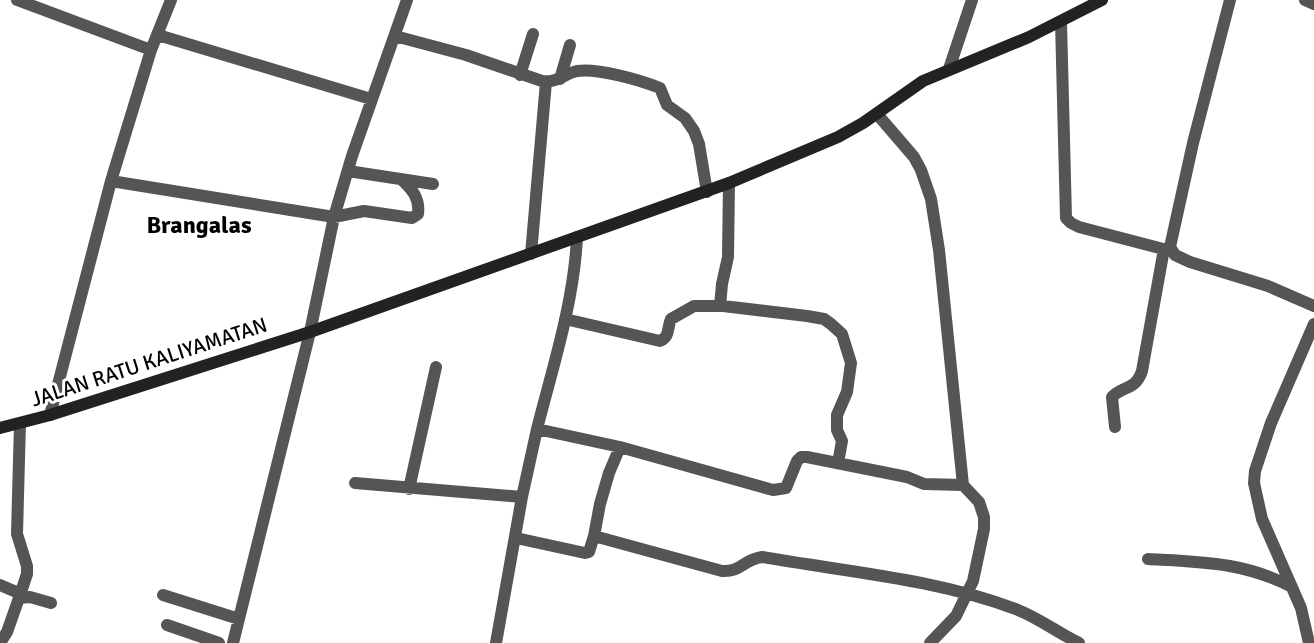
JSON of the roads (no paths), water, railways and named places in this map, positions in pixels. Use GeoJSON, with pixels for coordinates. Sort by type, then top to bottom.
{"type":"FeatureCollection","features":[{"type":"Feature","properties":{"kind":"main road","name":"JALAN RATU KALIYAMATAN"},"geometry":{"type":"LineString","coordinates":[[0,428],[50,415],[310,332],[707,192],[821,146],[877,114],[914,87],[949,69],[1029,37],[1102,0]]}},
{"type":"Feature","properties":{"kind":"street"},"geometry":{"type":"LineString","coordinates":[[17,0],[151,50]]}},
{"type":"Feature","properties":{"kind":"street"},"geometry":{"type":"LineString","coordinates":[[50,415],[111,181],[151,50],[171,0]]}},
{"type":"Feature","properties":{"kind":"street"},"geometry":{"type":"LineString","coordinates":[[233,643],[310,332],[334,217],[371,99],[407,0]]}},
{"type":"Feature","properties":{"kind":"street"},"geometry":{"type":"LineString","coordinates":[[949,69],[972,0]]}},
{"type":"Feature","properties":{"kind":"street"},"geometry":{"type":"LineString","coordinates":[[1115,427],[1112,397],[1135,384],[1142,371],[1167,250],[1230,0]]}},
{"type":"Feature","properties":{"kind":"street"},"geometry":{"type":"LineString","coordinates":[[1305,0],[1314,4]]}},
{"type":"Feature","properties":{"kind":"street"},"geometry":{"type":"LineString","coordinates":[[1061,22],[1066,218],[1079,226],[1167,250],[1190,262],[1268,286],[1314,306]]}},
{"type":"Feature","properties":{"kind":"street"},"geometry":{"type":"LineString","coordinates":[[520,75],[533,34]]}},
{"type":"Feature","properties":{"kind":"street"},"geometry":{"type":"LineString","coordinates":[[158,35],[371,99]]}},
{"type":"Feature","properties":{"kind":"street"},"geometry":{"type":"LineString","coordinates":[[395,36],[466,55],[546,82],[576,72],[588,71],[660,88],[667,105],[685,118],[694,131],[699,144],[707,192]]}},
{"type":"Feature","properties":{"kind":"street"},"geometry":{"type":"LineString","coordinates":[[560,79],[570,45]]}},
{"type":"Feature","properties":{"kind":"street"},"geometry":{"type":"LineString","coordinates":[[531,254],[546,82]]}},
{"type":"Feature","properties":{"kind":"street"},"geometry":{"type":"LineString","coordinates":[[877,114],[914,157],[931,199],[939,250],[963,486],[979,502],[984,517],[981,551],[967,595],[956,616],[930,643]]}},
{"type":"Feature","properties":{"kind":"street"},"geometry":{"type":"LineString","coordinates":[[348,171],[433,184]]}},
{"type":"Feature","properties":{"kind":"street"},"geometry":{"type":"LineString","coordinates":[[111,181],[334,217],[364,211],[412,218],[418,214],[418,203],[412,190],[401,179]]}},
{"type":"Feature","properties":{"kind":"street"},"geometry":{"type":"LineString","coordinates":[[720,306],[728,256],[729,183]]}},
{"type":"Feature","properties":{"kind":"street"},"geometry":{"type":"LineString","coordinates":[[496,643],[522,497],[576,268],[577,237]]}},
{"type":"Feature","properties":{"kind":"street"},"geometry":{"type":"LineString","coordinates":[[565,319],[660,341],[668,334],[671,320],[689,308],[720,306],[824,319],[842,334],[851,363],[847,392],[837,415],[837,430],[842,441],[838,464]]}},
{"type":"Feature","properties":{"kind":"street"},"geometry":{"type":"LineString","coordinates":[[1309,643],[1309,621],[1262,519],[1254,477],[1271,423],[1314,324]]}},
{"type":"Feature","properties":{"kind":"street"},"geometry":{"type":"LineString","coordinates":[[409,489],[436,367]]}},
{"type":"Feature","properties":{"kind":"street"},"geometry":{"type":"LineString","coordinates":[[0,643],[7,632],[27,574],[27,566],[17,534],[20,423]]}},
{"type":"Feature","properties":{"kind":"street"},"geometry":{"type":"LineString","coordinates":[[537,429],[620,447],[773,490],[786,488],[797,461],[801,457],[908,477],[934,486],[963,486]]}},
{"type":"Feature","properties":{"kind":"street"},"geometry":{"type":"LineString","coordinates":[[516,538],[585,553],[591,549],[600,504],[620,447]]}},
{"type":"Feature","properties":{"kind":"street"},"geometry":{"type":"LineString","coordinates":[[355,483],[522,497]]}},
{"type":"Feature","properties":{"kind":"street"},"geometry":{"type":"LineString","coordinates":[[594,536],[722,571],[732,571],[750,559],[762,557],[924,583],[1022,612],[1079,643]]}},
{"type":"Feature","properties":{"kind":"street"},"geometry":{"type":"LineString","coordinates":[[1149,559],[1216,563],[1241,567],[1261,572],[1292,587]]}},
{"type":"Feature","properties":{"kind":"street"},"geometry":{"type":"LineString","coordinates":[[0,585],[20,596],[51,603]]}},
{"type":"Feature","properties":{"kind":"street"},"geometry":{"type":"LineString","coordinates":[[163,595],[240,619]]}},
{"type":"Feature","properties":{"kind":"street"},"geometry":{"type":"LineString","coordinates":[[167,625],[219,643]]}},
{"type":"Feature","properties":{"kind":"district","name":"Brangalas"},"geometry":{"type":"Point","coordinates":[199,225]}}]}
